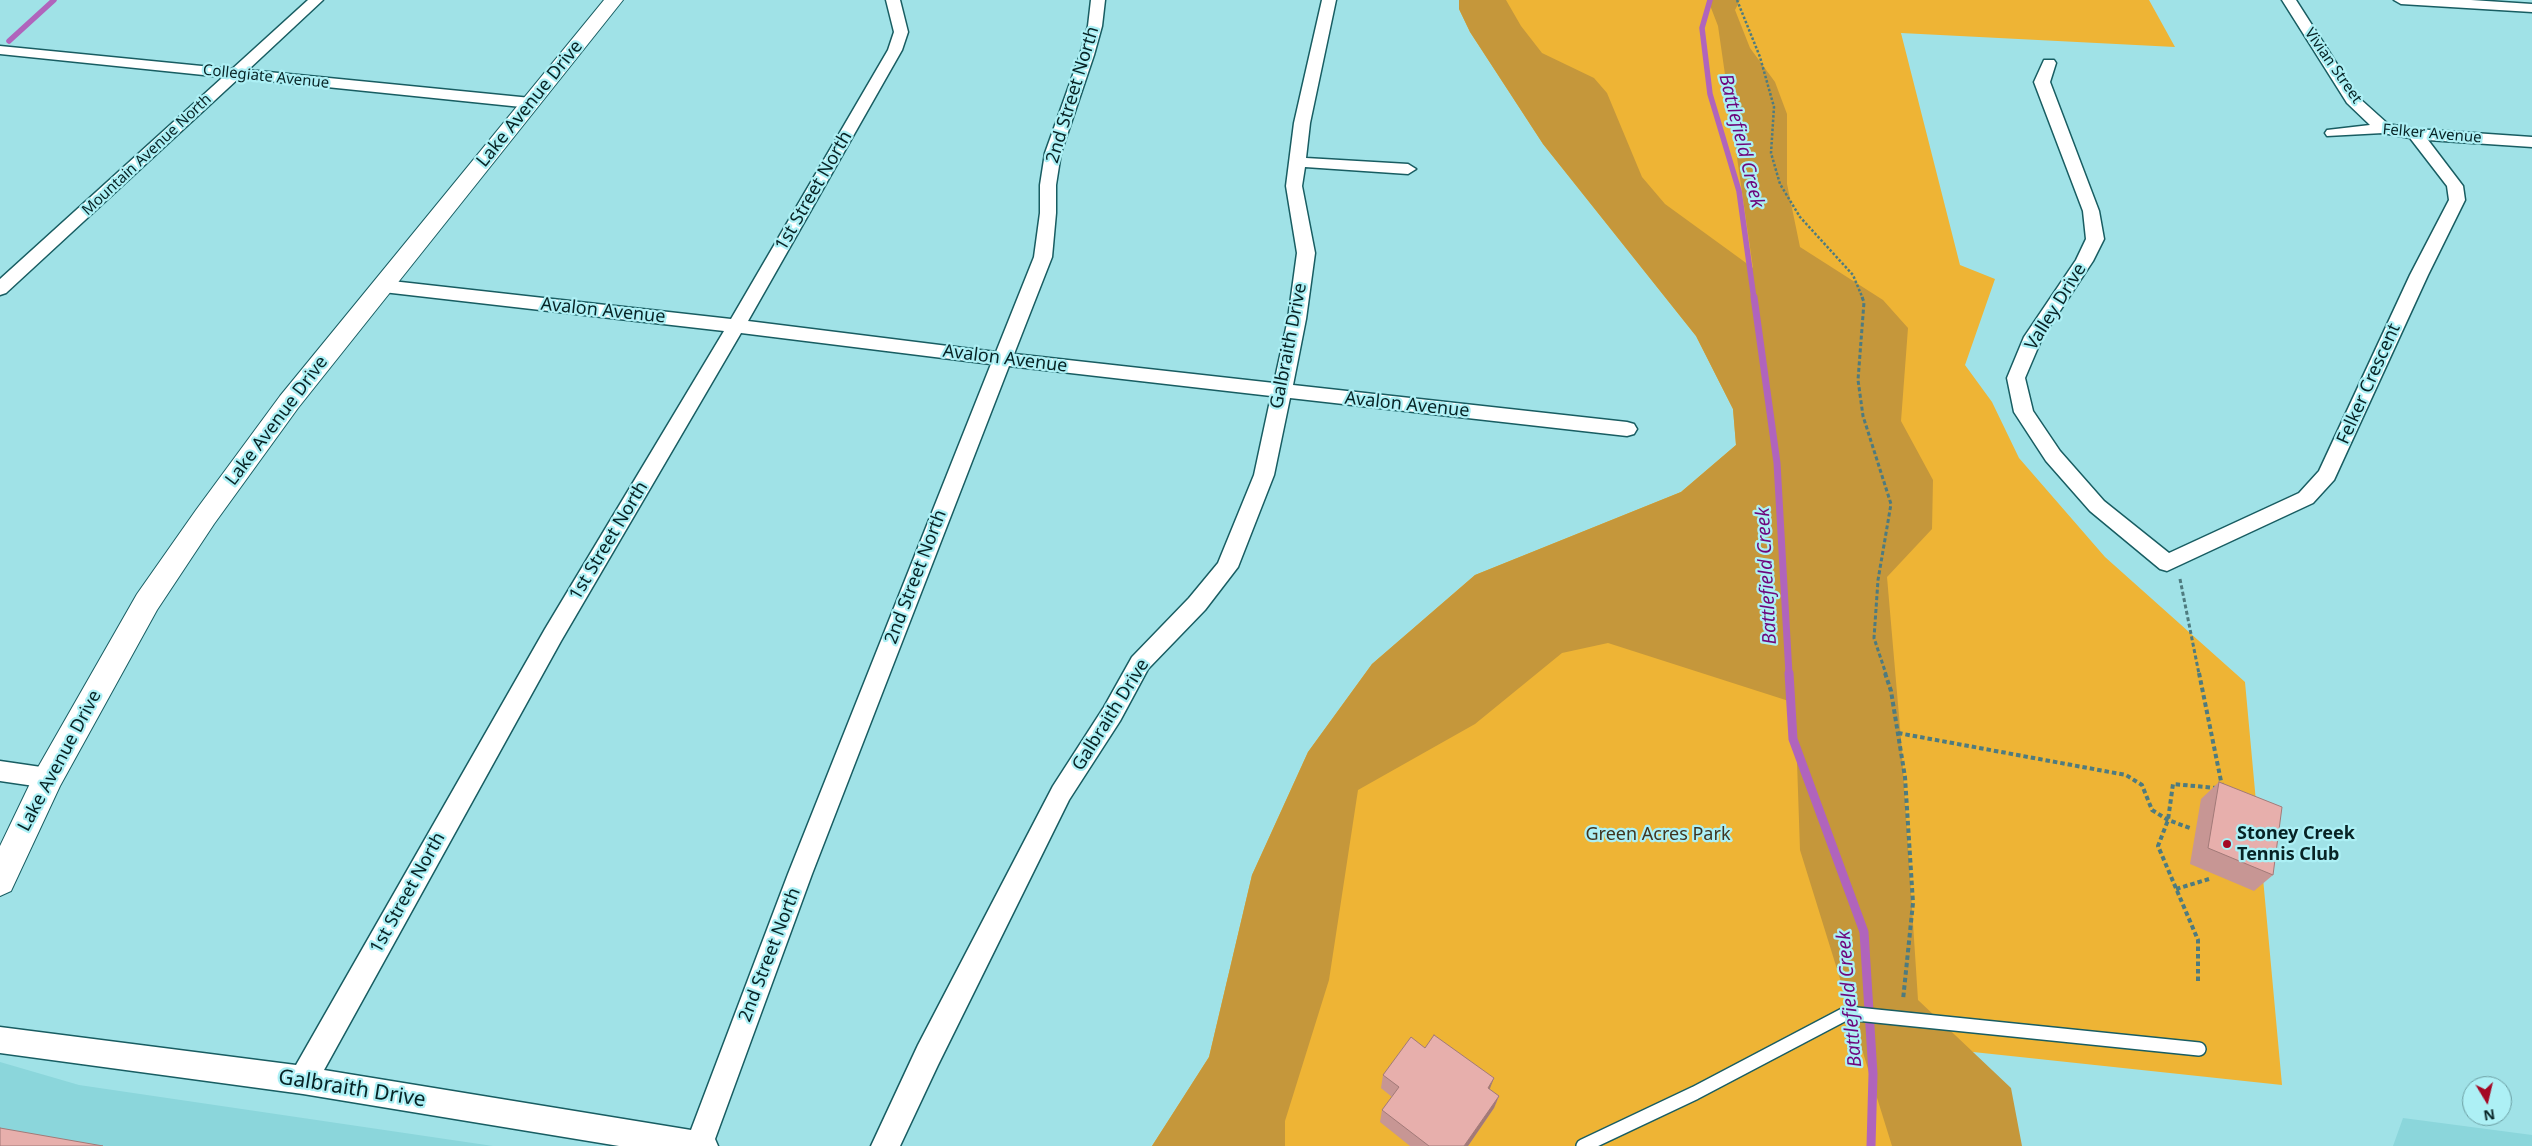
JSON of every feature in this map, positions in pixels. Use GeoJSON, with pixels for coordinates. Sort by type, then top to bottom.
{"type":"FeatureCollection","features":[{"type":"Feature","properties":{"kind":"street","name":"Mountain Avenue North"},"geometry":{"type":"LineString","coordinates":[[0,290],[316,0]]}},
{"type":"Feature","properties":{"kind":"street","name":"Lake Avenue Drive"},"geometry":{"type":"LineString","coordinates":[[0,881],[48,778],[152,594],[289,402],[614,0]]}},
{"type":"Feature","properties":{"kind":"street","name":"1st Street North"},"geometry":{"type":"LineString","coordinates":[[303,1080],[548,644],[736,326],[895,50],[902,32],[893,0]]}},
{"type":"Feature","properties":{"kind":"street","name":"2nd Street North"},"geometry":{"type":"LineString","coordinates":[[699,1145],[800,874],[1043,257],[1048,213],[1048,185],[1053,153],[1087,56],[1095,26],[1098,0]]}},
{"type":"Feature","properties":{"kind":"street","name":"Galbraith Drive"},"geometry":{"type":"LineString","coordinates":[[885,1146],[928,1055],[1062,793],[1112,714],[1140,663],[1197,604],[1226,567],[1264,475],[1297,319],[1306,253],[1294,186],[1302,123],[1329,0]]}},
{"type":"Feature","properties":{"kind":"street","name":"Vivian Street"},"geometry":{"type":"LineString","coordinates":[[2289,0],[2352,100],[2383,128]]}},
{"type":"Feature","properties":{"kind":"street"},"geometry":{"type":"LineString","coordinates":[[2402,0],[2532,8]]}},
{"type":"Feature","properties":{"kind":"street","name":"Collegiate Avenue"},"geometry":{"type":"LineString","coordinates":[[0,50],[531,103]]}},
{"type":"Feature","properties":{"kind":"street","name":"Valley Drive"},"geometry":{"type":"LineString","coordinates":[[2049,63],[2042,82],[2091,210],[2095,239],[2084,262],[2033,337],[2016,378],[2024,412],[2053,456],[2097,506],[2167,563]]}},
{"type":"Feature","properties":{"kind":"street","name":"Felker Avenue"},"geometry":{"type":"LineString","coordinates":[[2333,133],[2383,128],[2415,134],[2532,142]]}},
{"type":"Feature","properties":{"kind":"street","name":"Felker Crescent"},"geometry":{"type":"LineString","coordinates":[[2167,563],[2306,498],[2327,475],[2419,275],[2457,200],[2455,186],[2415,134]]}},
{"type":"Feature","properties":{"kind":"street"},"geometry":{"type":"LineString","coordinates":[[1298,162],[1408,170]]}},
{"type":"Feature","properties":{"kind":"street","name":"Avalon Avenue"},"geometry":{"type":"LineString","coordinates":[[383,286],[736,326],[1001,360],[1627,429]]}},
{"type":"Feature","properties":{"kind":"street"},"geometry":{"type":"LineString","coordinates":[[0,771],[48,778]]}},
{"type":"Feature","properties":{"kind":"street","name":"Galbraith Drive"},"geometry":{"type":"LineString","coordinates":[[0,1040],[303,1080],[704,1146]]}},
{"type":"Feature","properties":{"kind":"lane"},"geometry":{"type":"LineString","coordinates":[[1583,1146],[1695,1093],[1847,1013],[2199,1049]]}},
{"type":"Feature","properties":{"kind":"path"},"geometry":{"type":"LineString","coordinates":[[1738,0],[1760,57],[1774,107],[1771,154],[1780,184],[1800,217],[1853,275],[1864,302],[1858,380],[1864,416],[1891,504],[1878,580],[1874,638],[1891,691],[1905,777],[1913,903],[1895,1017]]}},
{"type":"Feature","properties":{"kind":"path"},"geometry":{"type":"LineString","coordinates":[[2167,563],[2180,574],[2222,789],[2172,784],[2168,820],[2158,846],[2198,940],[2198,981]]}},
{"type":"Feature","properties":{"kind":"path"},"geometry":{"type":"LineString","coordinates":[[1898,733],[2126,774],[2142,785],[2152,810],[2168,820],[2190,828]]}},
{"type":"Feature","properties":{"kind":"path"},"geometry":{"type":"LineString","coordinates":[[2176,889],[2209,879]]}},
{"type":"Feature","properties":{"kind":"shaded area"},"geometry":{"type":"Polygon","coordinates":[[[1459,0],[1506,0],[1521,26],[1542,53],[1594,78],[1607,93],[1642,177],[1665,204],[1753,268],[1718,26],[1708,0],[1740,0],[1735,10],[1750,48],[1775,82],[1787,114],[1787,184],[1800,247],[1883,300],[1908,328],[1901,421],[1933,480],[1932,529],[1887,577],[1901,739],[1918,1000],[2011,1088],[2022,1146],[1892,1146],[1800,850],[1795,703],[1608,643],[1562,653],[1475,724],[1358,790],[1329,980],[1285,1121],[1285,1146],[1152,1146],[1209,1057],[1252,875],[1308,752],[1372,664],[1475,575],[1681,492],[1736,445],[1733,409],[1696,336],[1543,144],[1470,32],[1459,9],[1459,0]]]}},
{"type":"Feature","properties":{"kind":"shaded area"},"geometry":{"type":"Polygon","coordinates":[[[0,1062],[79,1085],[493,1146],[0,1146],[0,1062]]]}},
{"type":"Feature","properties":{"kind":"shaded area"},"geometry":{"type":"Polygon","coordinates":[[[2403,1118],[2532,1135],[2532,1146],[2393,1146],[2403,1118]]]}},
{"type":"Feature","properties":{"kind":"green space","name":"Green Acres Park"},"geometry":{"type":"Polygon","coordinates":[[[1459,0],[2149,0],[2175,47],[1901,33],[1960,265],[1995,279],[1965,365],[1992,402],[2019,458],[2105,557],[2245,682],[2282,1085],[1889,1043],[1906,1146],[1152,1146],[1209,1057],[1252,875],[1308,752],[1372,664],[1475,575],[1681,492],[1736,445],[1733,409],[1696,336],[1543,144],[1470,32],[1459,9],[1459,0]]]}},
{"type":"Feature","properties":{"kind":"building"},"geometry":{"type":"Polygon","coordinates":[[[2219,782],[2282,807],[2273,875],[2208,848],[2219,782]]]}},
{"type":"Feature","properties":{"kind":"building"},"geometry":{"type":"Polygon","coordinates":[[[1434,1035],[1494,1078],[1488,1088],[1499,1096],[1464,1146],[1429,1146],[1382,1110],[1399,1087],[1383,1075],[1411,1037],[1425,1048],[1434,1035]]]}},
{"type":"Feature","properties":{"kind":"building"},"geometry":{"type":"Polygon","coordinates":[[[0,1128],[103,1146],[0,1146],[0,1128]]]}},
{"type":"Feature","properties":{"kind":"waterway"},"geometry":{"type":"LineString","coordinates":[[9,41],[54,0]]}},
{"type":"Feature","properties":{"kind":"waterway","name":"Battlefield Creek"},"geometry":{"type":"LineString","coordinates":[[1710,0],[1702,28],[1710,94],[1739,191],[1754,299]]}},
{"type":"Feature","properties":{"kind":"waterway","name":"Battlefield Creek"},"geometry":{"type":"LineString","coordinates":[[1754,297],[1777,463],[1789,674]]}},
{"type":"Feature","properties":{"kind":"waterway","name":"Battlefield Creek"},"geometry":{"type":"LineString","coordinates":[[1789,673],[1793,739],[1864,932],[1873,1074],[1871,1146]]}},
{"type":"Feature","properties":{"kind":"place","name":"Stoney Creek Tennis Club"},"geometry":{"type":"Point","coordinates":[2227,844]}}]}
